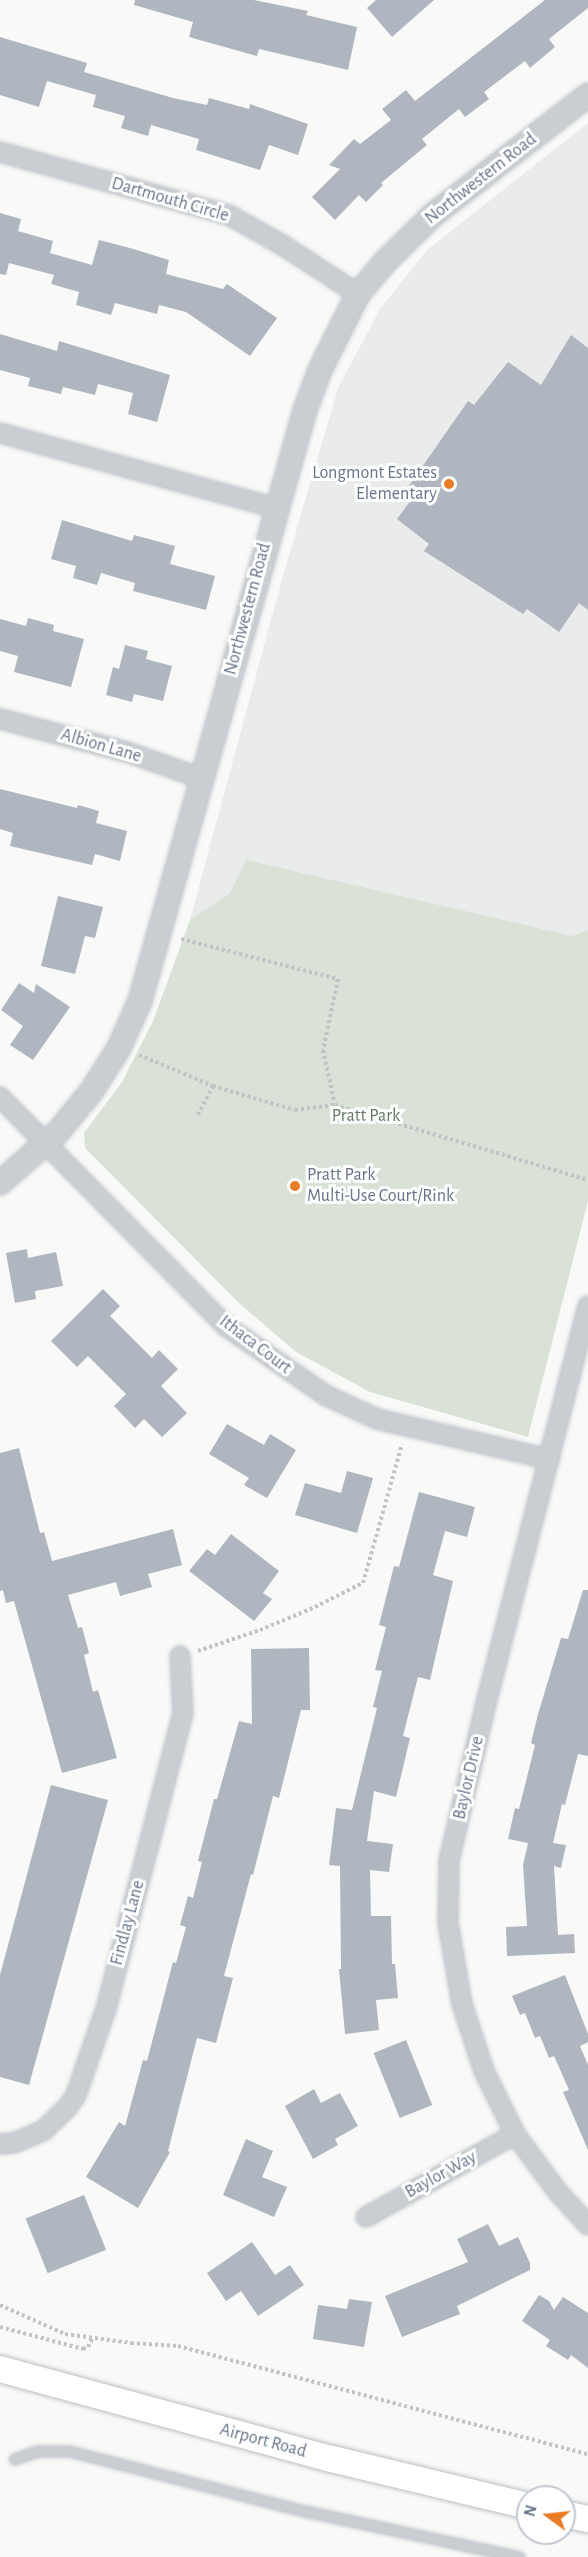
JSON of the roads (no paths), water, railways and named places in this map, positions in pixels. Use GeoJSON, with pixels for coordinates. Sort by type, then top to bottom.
{"type":"FeatureCollection","features":[{"type":"Feature","properties":{"kind":"main road","name":"Airport Road"},"geometry":{"type":"LineString","coordinates":[[0,2369],[332,2459],[516,2503]]}},
{"type":"Feature","properties":{"kind":"street","name":"Northwestern Road"},"geometry":{"type":"LineString","coordinates":[[0,1183],[45,1143],[91,1092],[119,1048],[140,1001],[305,410],[320,370],[358,294],[386,261],[433,215],[588,95]]}},
{"type":"Feature","properties":{"kind":"street","name":"Dartmouth Circle"},"geometry":{"type":"LineString","coordinates":[[0,152],[229,215],[284,246],[358,294]]}},
{"type":"Feature","properties":{"kind":"street"},"geometry":{"type":"LineString","coordinates":[[0,433],[276,508]]}},
{"type":"Feature","properties":{"kind":"street","name":"Albion Lane"},"geometry":{"type":"LineString","coordinates":[[0,719],[127,752],[201,778]]}},
{"type":"Feature","properties":{"kind":"street","name":"Ithaca Court"},"geometry":{"type":"LineString","coordinates":[[0,1097],[226,1326],[325,1395],[377,1419],[549,1459]]}},
{"type":"Feature","properties":{"kind":"street","name":"Baylor Drive"},"geometry":{"type":"LineString","coordinates":[[588,1306],[489,1691],[449,1860],[448,1923],[462,2004],[484,2071],[515,2134],[557,2191],[588,2225]]}},
{"type":"Feature","properties":{"kind":"street","name":"Findlay Lane"},"geometry":{"type":"LineString","coordinates":[[0,2144],[14,2143],[44,2130],[67,2108],[76,2095],[106,2009],[183,1714],[180,1656]]}},
{"type":"Feature","properties":{"kind":"street","name":"Baylor Way"},"geometry":{"type":"LineString","coordinates":[[366,2217],[515,2134]]}},
{"type":"Feature","properties":{"kind":"lane"},"geometry":{"type":"LineString","coordinates":[[14,2459],[37,2451],[69,2451],[305,2511],[519,2557]]}},
{"type":"Feature","properties":{"kind":"place","name":"Longmont Estates Elementary"},"geometry":{"type":"Point","coordinates":[449,484]}},
{"type":"Feature","properties":{"kind":"place","name":"Pratt Park Multi-Use Court/Rink"},"geometry":{"type":"Point","coordinates":[295,1186]}},
{"type":"Feature","properties":{"kind":"park label","name":"Pratt Park"},"geometry":{"type":"Point","coordinates":[366,1116]}}]}
